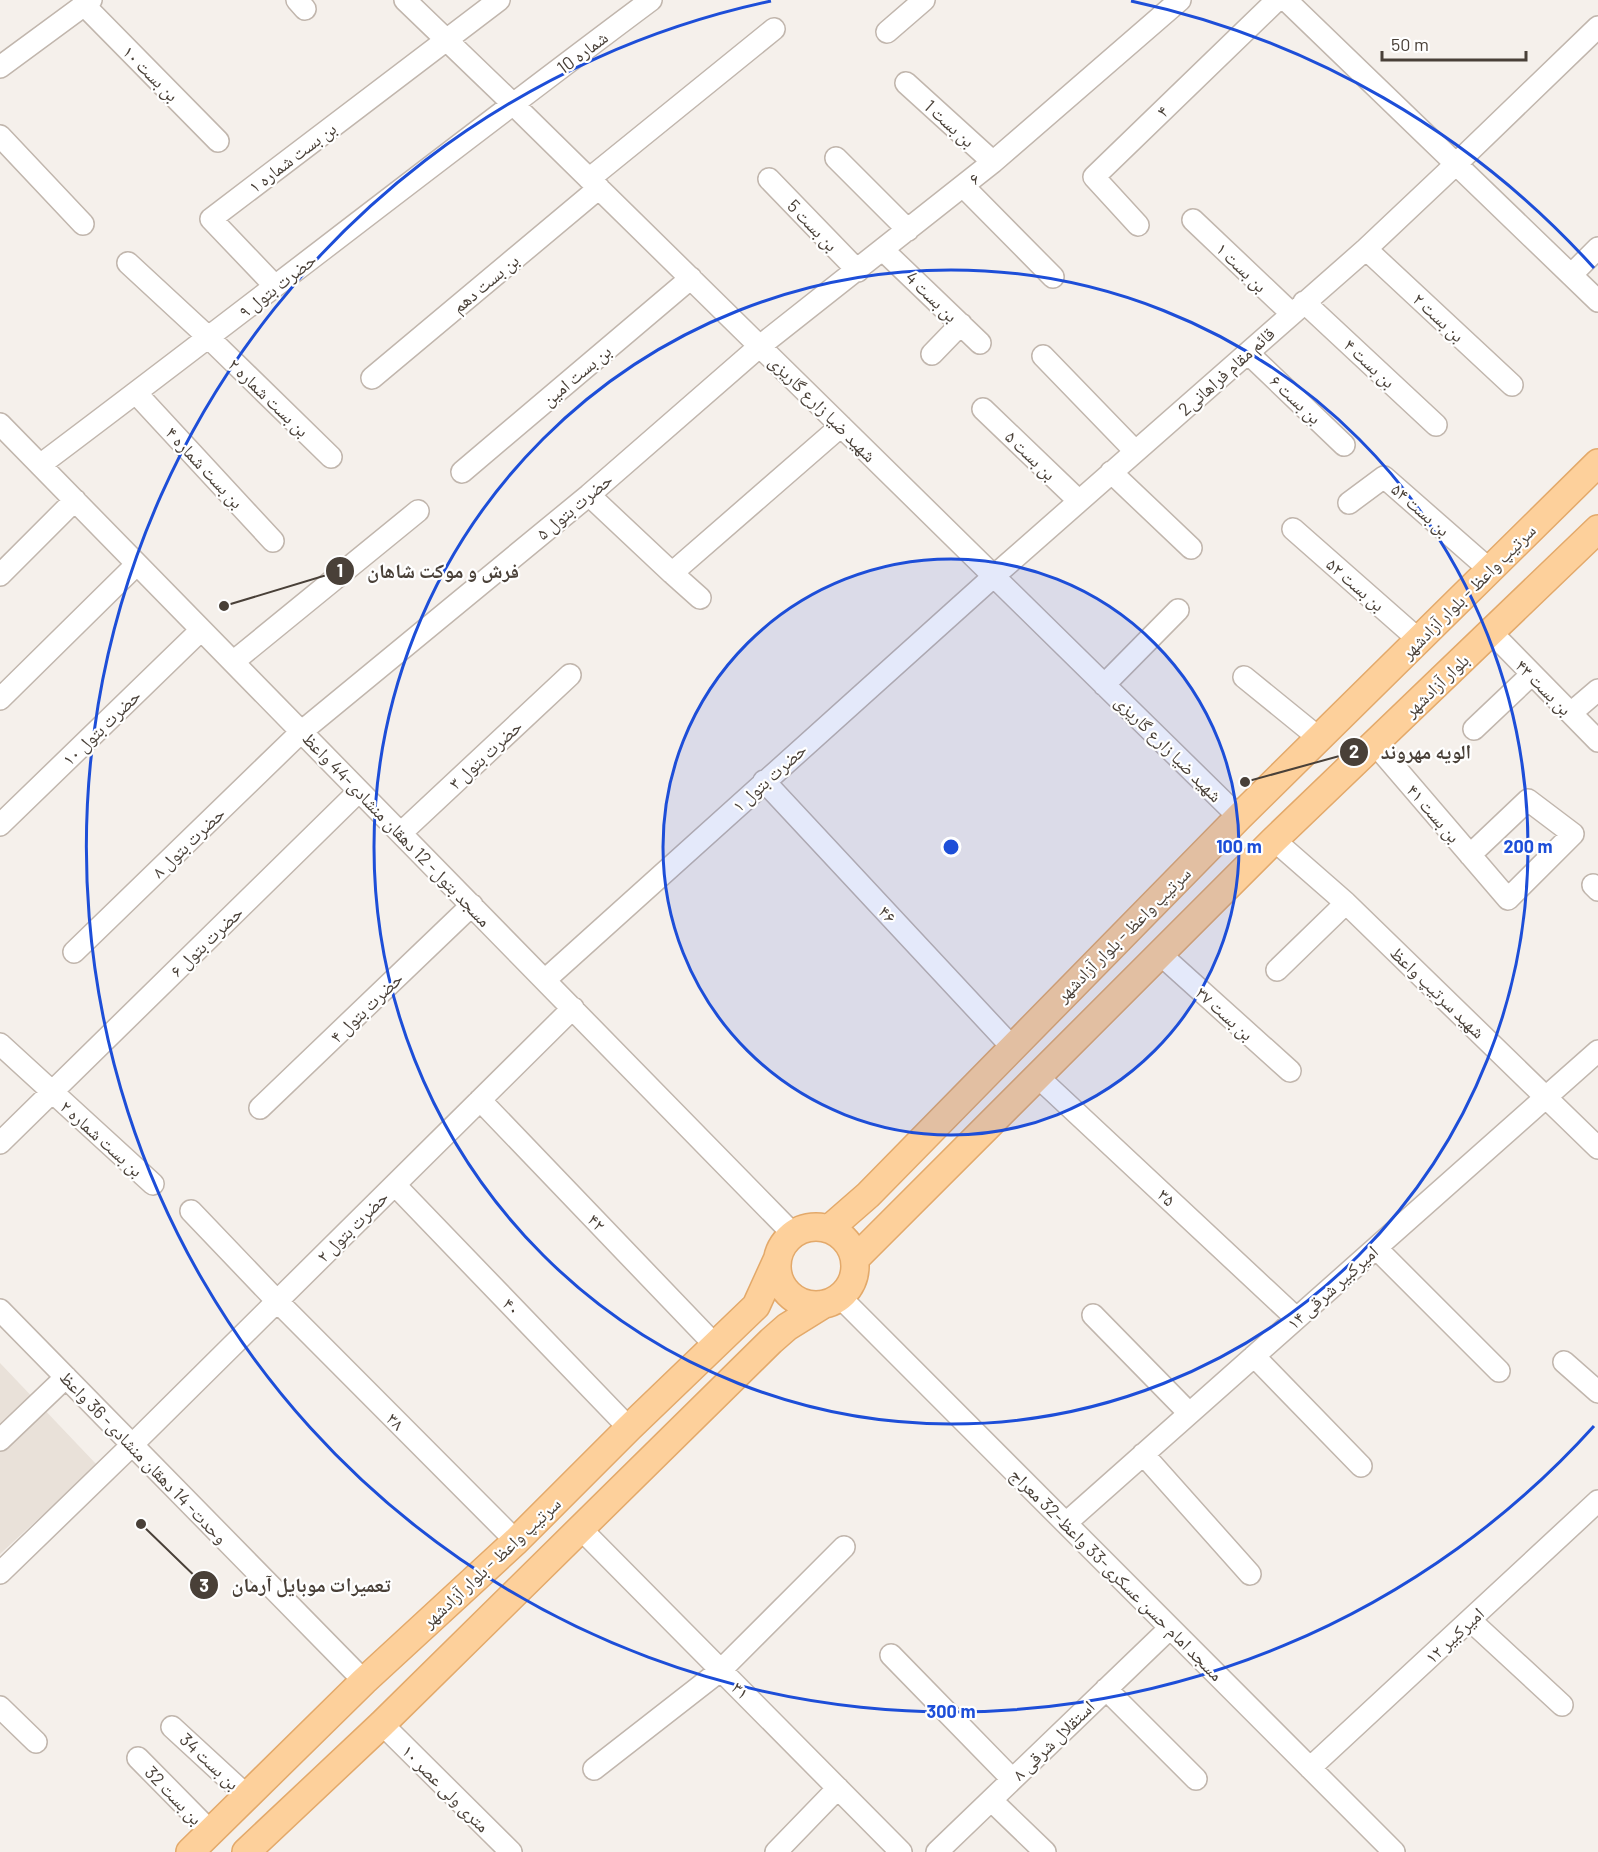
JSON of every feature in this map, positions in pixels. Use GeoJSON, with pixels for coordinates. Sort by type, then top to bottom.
{"type":"FeatureCollection","features":[{"type":"Feature","properties":{"kind":"main road","name":"سرتیپ واعظ - بلوار آزادشهر"},"geometry":{"type":"LineString","coordinates":[[829,1229],[868,1194],[1239,817],[1598,463]]}},
{"type":"Feature","properties":{"kind":"main road","name":"بلوار آزادشهر"},"geometry":{"type":"LineString","coordinates":[[1274,840],[1597,531]]}},
{"type":"Feature","properties":{"kind":"main road"},"geometry":{"type":"LineString","coordinates":[[855,1259],[1274,840]]}},
{"type":"Feature","properties":{"kind":"main road"},"geometry":{"type":"LineString","coordinates":[[804,1228],[829,1229],[846,1240],[855,1259],[853,1280],[847,1290],[832,1300],[812,1305],[789,1294],[777,1273],[777,1260],[785,1242],[793,1234],[804,1228]]}},
{"type":"Feature","properties":{"kind":"main road","name":"سرتیپ واعظ - بلوار آزادشهر"},"geometry":{"type":"LineString","coordinates":[[190,1852],[364,1681],[516,1541],[714,1344],[756,1306],[777,1260]]}},
{"type":"Feature","properties":{"kind":"main road","name":"سرتیپ واعظ - بلوار آزادشهر"},"geometry":{"type":"LineString","coordinates":[[246,1852],[382,1724],[771,1341],[787,1327],[832,1300]]}},
{"type":"Feature","properties":{"kind":"street","name":"شهید ضیا زارع گاریزی"},"geometry":{"type":"LineString","coordinates":[[405,0],[1239,817]]}},
{"type":"Feature","properties":{"kind":"street"},"geometry":{"type":"LineString","coordinates":[[446,40],[499,0]]}},
{"type":"Feature","properties":{"kind":"street","name":"شماره 10"},"geometry":{"type":"LineString","coordinates":[[512,103],[651,0]]}},
{"type":"Feature","properties":{"kind":"street"},"geometry":{"type":"LineString","coordinates":[[887,32],[924,0]]}},
{"type":"Feature","properties":{"kind":"street","name":"۶"},"geometry":{"type":"LineString","coordinates":[[760,346],[858,271],[993,162],[1180,0]]}},
{"type":"Feature","properties":{"kind":"street","name":"۴"},"geometry":{"type":"LineString","coordinates":[[1138,225],[1094,177],[1277,0]]}},
{"type":"Feature","properties":{"kind":"street"},"geometry":{"type":"LineString","coordinates":[[1286,0],[1598,301]]}},
{"type":"Feature","properties":{"kind":"street"},"geometry":{"type":"LineString","coordinates":[[0,68],[88,3]]}},
{"type":"Feature","properties":{"kind":"street","name":"بن بست ۱۰"},"geometry":{"type":"LineString","coordinates":[[88,3],[218,141]]}},
{"type":"Feature","properties":{"kind":"street","name":"2قائم مقام فراهانی"},"geometry":{"type":"LineString","coordinates":[[994,576],[1248,353],[1297,307],[1366,249],[1598,27]]}},
{"type":"Feature","properties":{"kind":"street","name":"بن بست دهم"},"geometry":{"type":"LineString","coordinates":[[372,378],[774,29]]}},
{"type":"Feature","properties":{"kind":"street","name":"بن بست شماره ۱"},"geometry":{"type":"LineString","coordinates":[[275,286],[211,219],[446,40]]}},
{"type":"Feature","properties":{"kind":"street","name":"بن بست 1"},"geometry":{"type":"LineString","coordinates":[[906,83],[993,162]]}},
{"type":"Feature","properties":{"kind":"street","name":"حضرت بتول ۹"},"geometry":{"type":"LineString","coordinates":[[40,465],[512,103]]}},
{"type":"Feature","properties":{"kind":"street"},"geometry":{"type":"LineString","coordinates":[[0,136],[83,224]]}},
{"type":"Feature","properties":{"kind":"street"},"geometry":{"type":"LineString","coordinates":[[836,158],[908,230]]}},
{"type":"Feature","properties":{"kind":"street","name":"بن بست 5"},"geometry":{"type":"LineString","coordinates":[[769,179],[858,271]]}},
{"type":"Feature","properties":{"kind":"street"},"geometry":{"type":"LineString","coordinates":[[963,186],[1053,277]]}},
{"type":"Feature","properties":{"kind":"street","name":"بن بست ۱"},"geometry":{"type":"LineString","coordinates":[[1193,220],[1297,307]]}},
{"type":"Feature","properties":{"kind":"street"},"geometry":{"type":"LineString","coordinates":[[1571,275],[1598,248]]}},
{"type":"Feature","properties":{"kind":"street","name":"بن بست ۲"},"geometry":{"type":"LineString","coordinates":[[1366,249],[1512,385]]}},
{"type":"Feature","properties":{"kind":"street","name":"بن بست 4"},"geometry":{"type":"LineString","coordinates":[[883,250],[980,343]]}},
{"type":"Feature","properties":{"kind":"street","name":"بن بست شماره ۲"},"geometry":{"type":"LineString","coordinates":[[128,263],[331,457]]}},
{"type":"Feature","properties":{"kind":"street","name":"بن بست امین"},"geometry":{"type":"LineString","coordinates":[[462,472],[691,278]]}},
{"type":"Feature","properties":{"kind":"street","name":"بن بست ۴"},"geometry":{"type":"LineString","coordinates":[[1297,307],[1436,425]]}},
{"type":"Feature","properties":{"kind":"street"},"geometry":{"type":"LineString","coordinates":[[932,354],[961,324]]}},
{"type":"Feature","properties":{"kind":"street","name":"حضرت بتول ۵"},"geometry":{"type":"LineString","coordinates":[[301,732],[589,495],[760,346]]}},
{"type":"Feature","properties":{"kind":"street","name":"بن بست ۶"},"geometry":{"type":"LineString","coordinates":[[1248,353],[1344,445]]}},
{"type":"Feature","properties":{"kind":"street"},"geometry":{"type":"LineString","coordinates":[[1043,356],[1135,451]]}},
{"type":"Feature","properties":{"kind":"street","name":"بن بست شماره ۴"},"geometry":{"type":"LineString","coordinates":[[136,393],[273,541]]}},
{"type":"Feature","properties":{"kind":"street","name":"بن بست ۵"},"geometry":{"type":"LineString","coordinates":[[983,409],[1079,501]]}},
{"type":"Feature","properties":{"kind":"street","name":"مسجد بتول- 12 دهقان منشادی-44 واعظ"},"geometry":{"type":"LineString","coordinates":[[0,424],[793,1234]]}},
{"type":"Feature","properties":{"kind":"street"},"geometry":{"type":"LineString","coordinates":[[672,573],[841,426]]}},
{"type":"Feature","properties":{"kind":"street"},"geometry":{"type":"LineString","coordinates":[[1112,472],[1191,548]]}},
{"type":"Feature","properties":{"kind":"street","name":"بن بست ۵۴"},"geometry":{"type":"LineString","coordinates":[[1349,503],[1384,477],[1490,570]]}},
{"type":"Feature","properties":{"kind":"street"},"geometry":{"type":"LineString","coordinates":[[589,495],[700,598]]}},
{"type":"Feature","properties":{"kind":"street"},"geometry":{"type":"LineString","coordinates":[[0,575],[75,500]]}},
{"type":"Feature","properties":{"kind":"street"},"geometry":{"type":"LineString","coordinates":[[233,662],[418,511]]}},
{"type":"Feature","properties":{"kind":"street","name":"بن بست ۵۲"},"geometry":{"type":"LineString","coordinates":[[1293,529],[1419,640]]}},
{"type":"Feature","properties":{"kind":"street"},"geometry":{"type":"LineString","coordinates":[[2,692],[137,564]]}},
{"type":"Feature","properties":{"kind":"street","name":"حضرت بتول ۱"},"geometry":{"type":"LineString","coordinates":[[545,980],[994,576]]}},
{"type":"Feature","properties":{"kind":"street"},"geometry":{"type":"LineString","coordinates":[[1104,685],[1178,610]]}},
{"type":"Feature","properties":{"kind":"street","name":"حضرت بتول ۱۰"},"geometry":{"type":"LineString","coordinates":[[0,825],[201,630]]}},
{"type":"Feature","properties":{"kind":"street","name":"بن بست ۴۳"},"geometry":{"type":"LineString","coordinates":[[1491,632],[1598,741]]}},
{"type":"Feature","properties":{"kind":"street"},"geometry":{"type":"LineString","coordinates":[[1474,729],[1532,674]]}},
{"type":"Feature","properties":{"kind":"street","name":"حضرت بتول ۳"},"geometry":{"type":"LineString","coordinates":[[401,833],[570,675]]}},
{"type":"Feature","properties":{"kind":"street"},"geometry":{"type":"LineString","coordinates":[[1244,677],[1319,738]]}},
{"type":"Feature","properties":{"kind":"street"},"geometry":{"type":"LineString","coordinates":[[1571,713],[1598,690]]}},
{"type":"Feature","properties":{"kind":"street","name":"حضرت بتول ۸"},"geometry":{"type":"LineString","coordinates":[[74,952],[301,732]]}},
{"type":"Feature","properties":{"kind":"street","name":"بن بست ۴۱"},"geometry":{"type":"LineString","coordinates":[[1375,744],[1470,855],[1508,899],[1573,834],[1528,800],[1470,855]]}},
{"type":"Feature","properties":{"kind":"street","name":"۴۶"},"geometry":{"type":"LineString","coordinates":[[764,781],[1012,1047]]}},
{"type":"Feature","properties":{"kind":"street","name":"حضرت بتول ۶"},"geometry":{"type":"LineString","coordinates":[[0,1143],[359,791]]}},
{"type":"Feature","properties":{"kind":"street","name":"شهید سرتیپ واعظ"},"geometry":{"type":"LineString","coordinates":[[1274,840],[1346,903],[1598,1148]]}},
{"type":"Feature","properties":{"kind":"street"},"geometry":{"type":"LineString","coordinates":[[1277,970],[1346,903]]}},
{"type":"Feature","properties":{"kind":"street","name":"حضرت بتول ۴"},"geometry":{"type":"LineString","coordinates":[[260,1108],[472,905]]}},
{"type":"Feature","properties":{"kind":"street","name":"بن بست ۳۷"},"geometry":{"type":"LineString","coordinates":[[1160,954],[1290,1071]]}},
{"type":"Feature","properties":{"kind":"street","name":"حضرت بتول ۲"},"geometry":{"type":"LineString","coordinates":[[0,1573],[573,1008]]}},
{"type":"Feature","properties":{"kind":"street"},"geometry":{"type":"LineString","coordinates":[[0,1044],[52,1092]]}},
{"type":"Feature","properties":{"kind":"street","name":"۱۴ امیرکبیر شرقی"},"geometry":{"type":"LineString","coordinates":[[1066,1523],[1598,1051]]}},
{"type":"Feature","properties":{"kind":"street","name":"۳۵"},"geometry":{"type":"LineString","coordinates":[[1038,1077],[1296,1318]]}},
{"type":"Feature","properties":{"kind":"street","name":"بن بست شماره ۲"},"geometry":{"type":"LineString","coordinates":[[52,1092],[153,1184]]}},
{"type":"Feature","properties":{"kind":"street","name":"۴۲"},"geometry":{"type":"LineString","coordinates":[[480,1100],[714,1344]]}},
{"type":"Feature","properties":{"kind":"street","name":"۴۰"},"geometry":{"type":"LineString","coordinates":[[395,1185],[629,1428]]}},
{"type":"Feature","properties":{"kind":"street","name":"۳۸"},"geometry":{"type":"LineString","coordinates":[[191,1210],[277,1301],[516,1541]]}},
{"type":"Feature","properties":{"kind":"street"},"geometry":{"type":"LineString","coordinates":[[1376,1248],[1499,1371]]}},
{"type":"Feature","properties":{"kind":"street","name":"مسجد امام حسن عسکری-33 واعظ-32 معراج"},"geometry":{"type":"LineString","coordinates":[[832,1300],[1066,1523],[1390,1851]]}},
{"type":"Feature","properties":{"kind":"street","name":"وحدت- 14 دهقان منشادی- 36 واعظ"},"geometry":{"type":"LineString","coordinates":[[0,1310],[364,1681]]}},
{"type":"Feature","properties":{"kind":"street"},"geometry":{"type":"LineString","coordinates":[[1093,1315],[1190,1413]]}},
{"type":"Feature","properties":{"kind":"street"},"geometry":{"type":"LineString","coordinates":[[1254,1356],[1360,1466]]}},
{"type":"Feature","properties":{"kind":"street"},"geometry":{"type":"LineString","coordinates":[[1564,1362],[1598,1392]]}},
{"type":"Feature","properties":{"kind":"street"},"geometry":{"type":"LineString","coordinates":[[0,1440],[66,1377]]}},
{"type":"Feature","properties":{"kind":"street"},"geometry":{"type":"LineString","coordinates":[[1143,1454],[1250,1574]]}},
{"type":"Feature","properties":{"kind":"street","name":"امیرکبیر ۱۲"},"geometry":{"type":"LineString","coordinates":[[1310,1768],[1598,1501]]}},
{"type":"Feature","properties":{"kind":"street","name":"۳۱"},"geometry":{"type":"LineString","coordinates":[[581,1529],[902,1852]]}},
{"type":"Feature","properties":{"kind":"street"},"geometry":{"type":"LineString","coordinates":[[594,1769],[721,1670],[844,1547]]}},
{"type":"Feature","properties":{"kind":"street"},"geometry":{"type":"LineString","coordinates":[[1470,1620],[1562,1705]]}},
{"type":"Feature","properties":{"kind":"street","name":"استقلال شرقی ۸"},"geometry":{"type":"LineString","coordinates":[[937,1852],[1170,1628]]}},
{"type":"Feature","properties":{"kind":"street"},"geometry":{"type":"LineString","coordinates":[[891,1655],[1012,1779]]}},
{"type":"Feature","properties":{"kind":"street"},"geometry":{"type":"LineString","coordinates":[[1106,1689],[1196,1779]]}},
{"type":"Feature","properties":{"kind":"street"},"geometry":{"type":"LineString","coordinates":[[0,1707],[36,1742]]}},
{"type":"Feature","properties":{"kind":"street","name":"۱۰ متری ولی عصر"},"geometry":{"type":"LineString","coordinates":[[382,1724],[511,1852]]}},
{"type":"Feature","properties":{"kind":"street","name":"بن بست 34"},"geometry":{"type":"LineString","coordinates":[[172,1727],[247,1796]]}},
{"type":"Feature","properties":{"kind":"street","name":"بن بست 32"},"geometry":{"type":"LineString","coordinates":[[138,1758],[210,1832]]}},
{"type":"Feature","properties":{"kind":"street"},"geometry":{"type":"LineString","coordinates":[[776,1852],[838,1788]]}},
{"type":"Feature","properties":{"kind":"street"},"geometry":{"type":"LineString","coordinates":[[991,1800],[1044,1852]]}},
{"type":"Feature","properties":{"kind":"shaded area"},"geometry":{"type":"Polygon","coordinates":[[[0,1363],[97,1465],[0,1554],[0,1363]]]}},
{"type":"Feature","properties":{"kind":"place","name":"فرش و موکت شاهان"},"geometry":{"type":"Point","coordinates":[224,606]}},
{"type":"Feature","properties":{"kind":"place","name":"الویه مهروند"},"geometry":{"type":"Point","coordinates":[1245,782]}},
{"type":"Feature","properties":{"kind":"place","name":"تعمیرات موبایل آرمان"},"geometry":{"type":"Point","coordinates":[141,1524]}}]}
